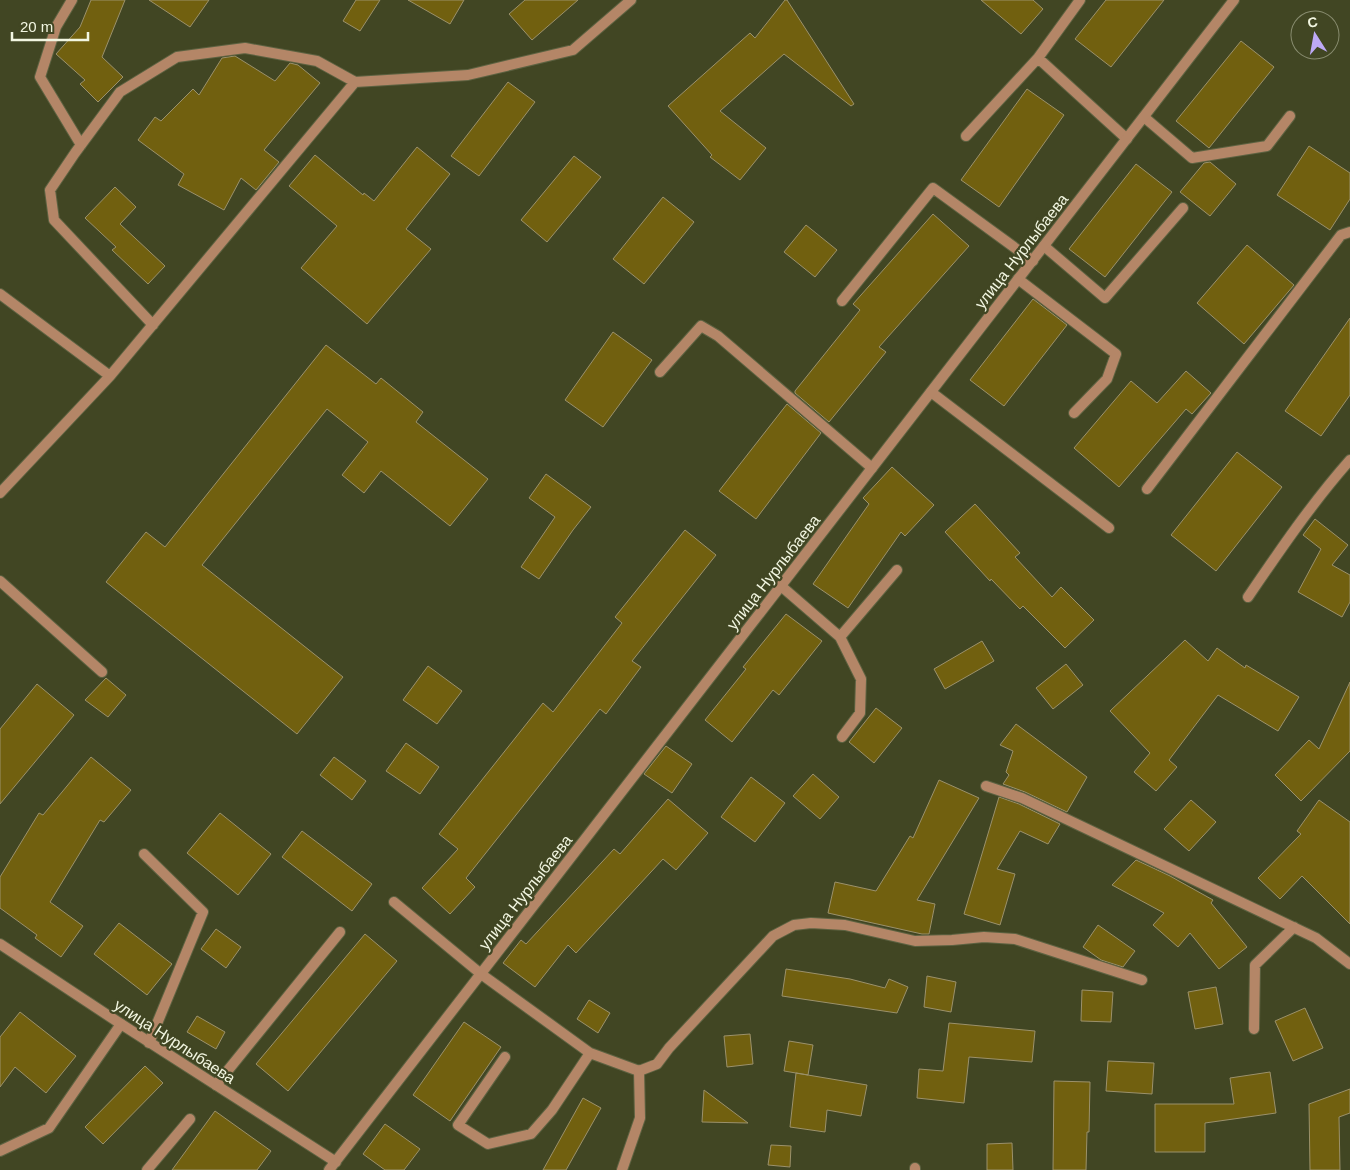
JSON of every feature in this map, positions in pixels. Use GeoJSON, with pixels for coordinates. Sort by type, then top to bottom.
{"type":"FeatureCollection","features":[{"type":"Feature","properties":{"kind":"street"},"geometry":{"type":"LineString","coordinates":[[72,0],[56,27],[40,77],[81,145]]}},
{"type":"Feature","properties":{"kind":"street"},"geometry":{"type":"LineString","coordinates":[[153,325],[54,220],[50,190],[120,92],[176,57],[245,48],[318,61],[355,82],[468,74],[573,50],[630,0]]}},
{"type":"Feature","properties":{"kind":"street"},"geometry":{"type":"LineString","coordinates":[[966,136],[1038,58],[1080,0]]}},
{"type":"Feature","properties":{"kind":"street","name":"улица Нурлыбаева"},"geometry":{"type":"LineString","coordinates":[[0,944],[216,1085],[333,1166],[1234,0]]}},
{"type":"Feature","properties":{"kind":"street"},"geometry":{"type":"LineString","coordinates":[[1038,58],[1127,139]]}},
{"type":"Feature","properties":{"kind":"street"},"geometry":{"type":"LineString","coordinates":[[0,493],[110,376],[355,82]]}},
{"type":"Feature","properties":{"kind":"street"},"geometry":{"type":"LineString","coordinates":[[1144,117],[1192,158],[1267,146],[1290,116]]}},
{"type":"Feature","properties":{"kind":"street"},"geometry":{"type":"LineString","coordinates":[[842,301],[933,188],[1033,261]]}},
{"type":"Feature","properties":{"kind":"street"},"geometry":{"type":"LineString","coordinates":[[1044,246],[1105,298],[1183,208]]}},
{"type":"Feature","properties":{"kind":"street"},"geometry":{"type":"LineString","coordinates":[[1147,489],[1341,235],[1350,232]]}},
{"type":"Feature","properties":{"kind":"street"},"geometry":{"type":"LineString","coordinates":[[1018,279],[1116,354],[1107,379],[1074,413]]}},
{"type":"Feature","properties":{"kind":"street"},"geometry":{"type":"LineString","coordinates":[[0,294],[110,376]]}},
{"type":"Feature","properties":{"kind":"street"},"geometry":{"type":"LineString","coordinates":[[660,372],[700,326],[718,336],[872,468]]}},
{"type":"Feature","properties":{"kind":"street"},"geometry":{"type":"LineString","coordinates":[[931,392],[1109,528]]}},
{"type":"Feature","properties":{"kind":"street"},"geometry":{"type":"LineString","coordinates":[[1248,597],[1288,539],[1350,460]]}},
{"type":"Feature","properties":{"kind":"street"},"geometry":{"type":"LineString","coordinates":[[840,637],[897,570]]}},
{"type":"Feature","properties":{"kind":"street"},"geometry":{"type":"LineString","coordinates":[[0,581],[102,672]]}},
{"type":"Feature","properties":{"kind":"street"},"geometry":{"type":"LineString","coordinates":[[781,586],[840,637],[862,679],[860,713],[842,737]]}},
{"type":"Feature","properties":{"kind":"street"},"geometry":{"type":"LineString","coordinates":[[986,786],[1022,798],[1294,927],[1316,938],[1350,964]]}},
{"type":"Feature","properties":{"kind":"street"},"geometry":{"type":"LineString","coordinates":[[144,854],[203,912],[149,1043]]}},
{"type":"Feature","properties":{"kind":"street"},"geometry":{"type":"LineString","coordinates":[[394,902],[482,974],[590,1053],[639,1071],[657,1064],[669,1048],[773,936],[794,925],[811,923],[845,925],[915,941],[984,937],[1015,940],[1142,980]]}},
{"type":"Feature","properties":{"kind":"street"},"geometry":{"type":"LineString","coordinates":[[1254,1029],[1255,965],[1294,927]]}},
{"type":"Feature","properties":{"kind":"street"},"geometry":{"type":"LineString","coordinates":[[216,1085],[340,932]]}},
{"type":"Feature","properties":{"kind":"street"},"geometry":{"type":"LineString","coordinates":[[0,1151],[49,1128],[121,1024]]}},
{"type":"Feature","properties":{"kind":"street"},"geometry":{"type":"LineString","coordinates":[[505,1057],[458,1125],[488,1144],[531,1134],[552,1110],[590,1053]]}},
{"type":"Feature","properties":{"kind":"street"},"geometry":{"type":"LineString","coordinates":[[622,1170],[640,1118],[639,1071]]}},
{"type":"Feature","properties":{"kind":"street"},"geometry":{"type":"LineString","coordinates":[[147,1170],[190,1119]]}},
{"type":"Feature","properties":{"kind":"building"},"geometry":{"type":"Polygon","coordinates":[[[91,0],[125,0],[102,57],[123,77],[98,102],[80,84],[85,80],[56,54],[80,27],[91,0]]]}},
{"type":"Feature","properties":{"kind":"building"},"geometry":{"type":"Polygon","coordinates":[[[149,0],[209,0],[190,27],[149,0]]]}},
{"type":"Feature","properties":{"kind":"building"},"geometry":{"type":"Polygon","coordinates":[[[356,0],[380,0],[360,31],[343,21],[356,0]]]}},
{"type":"Feature","properties":{"kind":"building"},"geometry":{"type":"Polygon","coordinates":[[[408,0],[464,0],[450,24],[408,0]]]}},
{"type":"Feature","properties":{"kind":"building"},"geometry":{"type":"Polygon","coordinates":[[[525,0],[578,0],[532,40],[509,14],[525,0]]]}},
{"type":"Feature","properties":{"kind":"building"},"geometry":{"type":"Polygon","coordinates":[[[785,0],[787,0],[854,104],[851,106],[784,54],[720,111],[766,148],[740,180],[710,157],[712,155],[668,106],[750,33],[755,38],[785,0]]]}},
{"type":"Feature","properties":{"kind":"building"},"geometry":{"type":"Polygon","coordinates":[[[981,0],[1033,0],[1043,9],[1021,34],[981,0]]]}},
{"type":"Feature","properties":{"kind":"building"},"geometry":{"type":"Polygon","coordinates":[[[1106,0],[1164,0],[1111,67],[1075,39],[1106,0]]]}},
{"type":"Feature","properties":{"kind":"building"},"geometry":{"type":"Polygon","coordinates":[[[1241,41],[1274,67],[1209,148],[1176,121],[1241,41]]]}},
{"type":"Feature","properties":{"kind":"building"},"geometry":{"type":"Polygon","coordinates":[[[235,56],[275,81],[290,63],[298,65],[320,83],[264,150],[279,162],[256,190],[241,178],[224,210],[178,185],[184,174],[138,140],[155,117],[161,121],[193,89],[199,95],[222,58],[235,56]]]}},
{"type":"Feature","properties":{"kind":"building"},"geometry":{"type":"Polygon","coordinates":[[[508,82],[535,102],[479,176],[451,156],[508,82]]]}},
{"type":"Feature","properties":{"kind":"building"},"geometry":{"type":"Polygon","coordinates":[[[1027,89],[1064,115],[999,207],[961,180],[1027,89]]]}},
{"type":"Feature","properties":{"kind":"building"},"geometry":{"type":"Polygon","coordinates":[[[1309,146],[1350,173],[1350,199],[1330,230],[1277,195],[1309,146]]]}},
{"type":"Feature","properties":{"kind":"building"},"geometry":{"type":"Polygon","coordinates":[[[417,147],[450,174],[406,229],[431,249],[367,324],[301,268],[337,226],[289,186],[315,155],[363,195],[364,193],[374,201],[417,147]]]}},
{"type":"Feature","properties":{"kind":"building"},"geometry":{"type":"Polygon","coordinates":[[[574,156],[601,177],[547,242],[521,220],[574,156]]]}},
{"type":"Feature","properties":{"kind":"building"},"geometry":{"type":"Polygon","coordinates":[[[1210,162],[1236,184],[1210,216],[1180,192],[1204,163],[1210,162]]]}},
{"type":"Feature","properties":{"kind":"building"},"geometry":{"type":"Polygon","coordinates":[[[1136,164],[1172,192],[1105,277],[1069,249],[1136,164]]]}},
{"type":"Feature","properties":{"kind":"building"},"geometry":{"type":"Polygon","coordinates":[[[115,187],[136,207],[120,224],[165,266],[148,284],[112,250],[116,247],[85,218],[115,187]]]}},
{"type":"Feature","properties":{"kind":"building"},"geometry":{"type":"Polygon","coordinates":[[[663,197],[694,222],[644,284],[613,259],[663,197]]]}},
{"type":"Feature","properties":{"kind":"building"},"geometry":{"type":"Polygon","coordinates":[[[933,214],[969,246],[879,347],[886,352],[829,422],[795,391],[860,310],[853,304],[933,214]]]}},
{"type":"Feature","properties":{"kind":"building"},"geometry":{"type":"Polygon","coordinates":[[[806,225],[837,250],[815,277],[784,252],[806,225]]]}},
{"type":"Feature","properties":{"kind":"building"},"geometry":{"type":"Polygon","coordinates":[[[1247,245],[1294,285],[1244,344],[1197,303],[1247,245]]]}},
{"type":"Feature","properties":{"kind":"building"},"geometry":{"type":"Polygon","coordinates":[[[1033,299],[1067,325],[1004,406],[970,380],[1033,299]]]}},
{"type":"Feature","properties":{"kind":"building"},"geometry":{"type":"Polygon","coordinates":[[[1350,318],[1350,395],[1321,436],[1285,411],[1350,318]]]}},
{"type":"Feature","properties":{"kind":"building"},"geometry":{"type":"Polygon","coordinates":[[[613,332],[652,360],[603,427],[565,400],[613,332]]]}},
{"type":"Feature","properties":{"kind":"building"},"geometry":{"type":"Polygon","coordinates":[[[326,345],[376,384],[381,378],[423,412],[416,422],[488,479],[450,526],[381,471],[364,493],[342,475],[368,442],[327,409],[202,565],[343,677],[297,734],[106,582],[146,532],[165,547],[326,345]]]}},
{"type":"Feature","properties":{"kind":"building"},"geometry":{"type":"Polygon","coordinates":[[[1186,371],[1211,393],[1192,414],[1186,409],[1119,487],[1074,448],[1131,381],[1157,403],[1186,371]]]}},
{"type":"Feature","properties":{"kind":"building"},"geometry":{"type":"Polygon","coordinates":[[[787,404],[821,433],[756,519],[719,491],[787,404]]]}},
{"type":"Feature","properties":{"kind":"building"},"geometry":{"type":"Polygon","coordinates":[[[1237,452],[1282,487],[1216,571],[1171,535],[1237,452]]]}},
{"type":"Feature","properties":{"kind":"building"},"geometry":{"type":"Polygon","coordinates":[[[892,467],[934,505],[905,536],[901,532],[848,608],[813,584],[869,504],[863,498],[892,467]]]}},
{"type":"Feature","properties":{"kind":"building"},"geometry":{"type":"Polygon","coordinates":[[[546,474],[591,507],[539,579],[521,567],[555,517],[529,498],[546,474]]]}},
{"type":"Feature","properties":{"kind":"building"},"geometry":{"type":"Polygon","coordinates":[[[975,504],[1020,553],[1015,557],[1052,597],[1061,587],[1094,620],[1065,648],[1023,606],[1020,609],[991,579],[990,581],[945,532],[975,504]]]}},
{"type":"Feature","properties":{"kind":"building"},"geometry":{"type":"Polygon","coordinates":[[[1315,519],[1348,545],[1332,565],[1350,575],[1350,602],[1342,617],[1298,592],[1321,549],[1303,535],[1315,519]]]}},
{"type":"Feature","properties":{"kind":"building"},"geometry":{"type":"Polygon","coordinates":[[[685,530],[716,555],[632,661],[641,667],[606,714],[600,709],[466,878],[475,887],[450,914],[422,888],[458,849],[439,834],[543,703],[553,712],[622,623],[615,617],[685,530]]]}},
{"type":"Feature","properties":{"kind":"building"},"geometry":{"type":"Polygon","coordinates":[[[786,614],[822,641],[779,695],[773,690],[732,742],[705,720],[746,669],[743,667],[786,614]]]}},
{"type":"Feature","properties":{"kind":"building"},"geometry":{"type":"Polygon","coordinates":[[[1185,640],[1208,661],[1217,648],[1245,668],[1246,665],[1299,697],[1278,731],[1218,695],[1169,760],[1177,767],[1156,791],[1134,772],[1150,753],[1110,711],[1185,640]]]}},
{"type":"Feature","properties":{"kind":"building"},"geometry":{"type":"Polygon","coordinates":[[[982,641],[994,661],[945,689],[934,669],[982,641]]]}},
{"type":"Feature","properties":{"kind":"building"},"geometry":{"type":"Polygon","coordinates":[[[1066,664],[1083,685],[1053,709],[1036,688],[1066,664]]]}},
{"type":"Feature","properties":{"kind":"building"},"geometry":{"type":"Polygon","coordinates":[[[428,666],[462,691],[437,724],[403,700],[428,666]]]}},
{"type":"Feature","properties":{"kind":"building"},"geometry":{"type":"Polygon","coordinates":[[[106,678],[126,695],[108,717],[85,700],[106,678]]]}},
{"type":"Feature","properties":{"kind":"building"},"geometry":{"type":"Polygon","coordinates":[[[1350,682],[1350,751],[1301,801],[1275,775],[1309,740],[1319,749],[1350,682]]]}},
{"type":"Feature","properties":{"kind":"building"},"geometry":{"type":"Polygon","coordinates":[[[37,684],[74,715],[0,804],[0,729],[37,684]]]}},
{"type":"Feature","properties":{"kind":"building"},"geometry":{"type":"Polygon","coordinates":[[[876,708],[902,728],[874,763],[849,742],[876,708]]]}},
{"type":"Feature","properties":{"kind":"building"},"geometry":{"type":"Polygon","coordinates":[[[1016,724],[1087,777],[1067,812],[1003,784],[1009,775],[1006,772],[1013,751],[1000,745],[1016,724]]]}},
{"type":"Feature","properties":{"kind":"building"},"geometry":{"type":"Polygon","coordinates":[[[406,743],[439,767],[420,794],[386,771],[406,743]]]}},
{"type":"Feature","properties":{"kind":"building"},"geometry":{"type":"Polygon","coordinates":[[[666,746],[692,764],[672,793],[644,774],[666,746]]]}},
{"type":"Feature","properties":{"kind":"building"},"geometry":{"type":"Polygon","coordinates":[[[91,757],[131,790],[104,822],[100,820],[50,902],[83,926],[61,957],[35,938],[37,935],[0,908],[0,877],[39,813],[43,815],[91,757]]]}},
{"type":"Feature","properties":{"kind":"building"},"geometry":{"type":"Polygon","coordinates":[[[334,757],[366,781],[352,800],[320,775],[334,757]]]}},
{"type":"Feature","properties":{"kind":"building"},"geometry":{"type":"Polygon","coordinates":[[[813,774],[839,797],[820,819],[793,796],[813,774]]]}},
{"type":"Feature","properties":{"kind":"building"},"geometry":{"type":"Polygon","coordinates":[[[751,777],[785,803],[755,842],[721,817],[751,777]]]}},
{"type":"Feature","properties":{"kind":"building"},"geometry":{"type":"Polygon","coordinates":[[[939,780],[979,798],[917,900],[935,904],[929,934],[828,913],[835,882],[876,891],[910,836],[913,838],[939,780]]]}},
{"type":"Feature","properties":{"kind":"building"},"geometry":{"type":"Polygon","coordinates":[[[999,797],[1019,804],[1060,824],[1048,844],[1020,831],[997,869],[1015,874],[1000,925],[964,914],[999,797]]]}},
{"type":"Feature","properties":{"kind":"building"},"geometry":{"type":"Polygon","coordinates":[[[668,799],[708,833],[676,870],[663,859],[576,953],[568,945],[535,987],[503,963],[521,940],[526,944],[614,849],[620,854],[668,799]]]}},
{"type":"Feature","properties":{"kind":"building"},"geometry":{"type":"Polygon","coordinates":[[[1191,800],[1216,822],[1189,851],[1164,829],[1191,800]]]}},
{"type":"Feature","properties":{"kind":"building"},"geometry":{"type":"Polygon","coordinates":[[[1319,800],[1350,822],[1350,924],[1302,876],[1280,899],[1258,878],[1301,834],[1297,831],[1319,800]]]}},
{"type":"Feature","properties":{"kind":"building"},"geometry":{"type":"Polygon","coordinates":[[[220,813],[271,854],[238,895],[187,853],[220,813]]]}},
{"type":"Feature","properties":{"kind":"building"},"geometry":{"type":"Polygon","coordinates":[[[302,831],[372,884],[352,911],[282,857],[302,831]]]}},
{"type":"Feature","properties":{"kind":"building"},"geometry":{"type":"Polygon","coordinates":[[[1136,860],[1213,900],[1211,903],[1247,947],[1219,969],[1190,933],[1178,947],[1153,925],[1164,913],[1112,885],[1136,860]]]}},
{"type":"Feature","properties":{"kind":"building"},"geometry":{"type":"Polygon","coordinates":[[[119,923],[172,964],[147,995],[94,954],[119,923]]]}},
{"type":"Feature","properties":{"kind":"building"},"geometry":{"type":"Polygon","coordinates":[[[1098,925],[1135,951],[1123,967],[1101,960],[1083,947],[1098,925]]]}},
{"type":"Feature","properties":{"kind":"building"},"geometry":{"type":"Polygon","coordinates":[[[216,929],[241,947],[226,968],[201,949],[216,929]]]}},
{"type":"Feature","properties":{"kind":"building"},"geometry":{"type":"Polygon","coordinates":[[[365,934],[397,961],[288,1091],[256,1064],[365,934]]]}},
{"type":"Feature","properties":{"kind":"building"},"geometry":{"type":"Polygon","coordinates":[[[786,969],[850,979],[885,988],[889,979],[908,987],[897,1013],[782,996],[786,969]]]}},
{"type":"Feature","properties":{"kind":"building"},"geometry":{"type":"Polygon","coordinates":[[[927,976],[956,982],[951,1012],[924,1007],[927,976]]]}},
{"type":"Feature","properties":{"kind":"building"},"geometry":{"type":"Polygon","coordinates":[[[1216,987],[1223,1024],[1195,1029],[1188,992],[1216,987]]]}},
{"type":"Feature","properties":{"kind":"building"},"geometry":{"type":"Polygon","coordinates":[[[1082,990],[1113,992],[1111,1022],[1081,1021],[1082,990]]]}},
{"type":"Feature","properties":{"kind":"building"},"geometry":{"type":"Polygon","coordinates":[[[589,1000],[610,1013],[598,1033],[577,1019],[589,1000]]]}},
{"type":"Feature","properties":{"kind":"building"},"geometry":{"type":"Polygon","coordinates":[[[1305,1008],[1323,1048],[1293,1061],[1275,1021],[1305,1008]]]}},
{"type":"Feature","properties":{"kind":"building"},"geometry":{"type":"Polygon","coordinates":[[[20,1012],[76,1056],[46,1093],[15,1067],[0,1087],[0,1037],[20,1012]]]}},
{"type":"Feature","properties":{"kind":"building"},"geometry":{"type":"Polygon","coordinates":[[[197,1016],[225,1032],[216,1049],[187,1032],[197,1016]]]}},
{"type":"Feature","properties":{"kind":"building"},"geometry":{"type":"Polygon","coordinates":[[[464,1022],[501,1047],[450,1121],[413,1095],[464,1022]]]}},
{"type":"Feature","properties":{"kind":"building"},"geometry":{"type":"Polygon","coordinates":[[[949,1023],[1035,1031],[1032,1062],[969,1057],[964,1103],[917,1098],[919,1069],[943,1071],[949,1023]]]}},
{"type":"Feature","properties":{"kind":"building"},"geometry":{"type":"Polygon","coordinates":[[[750,1034],[753,1064],[727,1067],[724,1036],[750,1034]]]}},
{"type":"Feature","properties":{"kind":"building"},"geometry":{"type":"Polygon","coordinates":[[[789,1041],[813,1045],[808,1075],[784,1071],[789,1041]]]}},
{"type":"Feature","properties":{"kind":"building"},"geometry":{"type":"Polygon","coordinates":[[[1108,1061],[1154,1063],[1152,1094],[1106,1091],[1108,1061]]]}},
{"type":"Feature","properties":{"kind":"building"},"geometry":{"type":"Polygon","coordinates":[[[145,1066],[163,1083],[103,1144],[85,1127],[145,1066]]]}},
{"type":"Feature","properties":{"kind":"building"},"geometry":{"type":"Polygon","coordinates":[[[1270,1072],[1276,1113],[1205,1123],[1205,1152],[1155,1152],[1155,1104],[1234,1104],[1230,1078],[1270,1072]]]}},
{"type":"Feature","properties":{"kind":"building"},"geometry":{"type":"Polygon","coordinates":[[[796,1073],[867,1085],[861,1116],[827,1110],[825,1132],[790,1127],[796,1073]]]}},
{"type":"Feature","properties":{"kind":"building"},"geometry":{"type":"Polygon","coordinates":[[[1054,1081],[1090,1082],[1086,1170],[1053,1170],[1054,1081]]]}},
{"type":"Feature","properties":{"kind":"building"},"geometry":{"type":"Polygon","coordinates":[[[1350,1089],[1350,1113],[1339,1117],[1340,1170],[1310,1170],[1309,1104],[1350,1089]]]}},
{"type":"Feature","properties":{"kind":"building"},"geometry":{"type":"Polygon","coordinates":[[[704,1090],[748,1123],[702,1122],[704,1090]]]}},
{"type":"Feature","properties":{"kind":"building"},"geometry":{"type":"Polygon","coordinates":[[[583,1098],[601,1108],[566,1170],[543,1170],[583,1098]]]}},
{"type":"Feature","properties":{"kind":"building"},"geometry":{"type":"Polygon","coordinates":[[[215,1111],[271,1151],[257,1170],[172,1170],[215,1111]]]}},
{"type":"Feature","properties":{"kind":"building"},"geometry":{"type":"Polygon","coordinates":[[[385,1124],[420,1149],[404,1170],[385,1170],[363,1154],[385,1124]]]}},
{"type":"Feature","properties":{"kind":"building"},"geometry":{"type":"Polygon","coordinates":[[[1012,1143],[1013,1170],[987,1170],[987,1144],[1012,1143]]]}},
{"type":"Feature","properties":{"kind":"building"},"geometry":{"type":"Polygon","coordinates":[[[771,1145],[791,1146],[790,1167],[768,1165],[771,1145]]]}}]}
